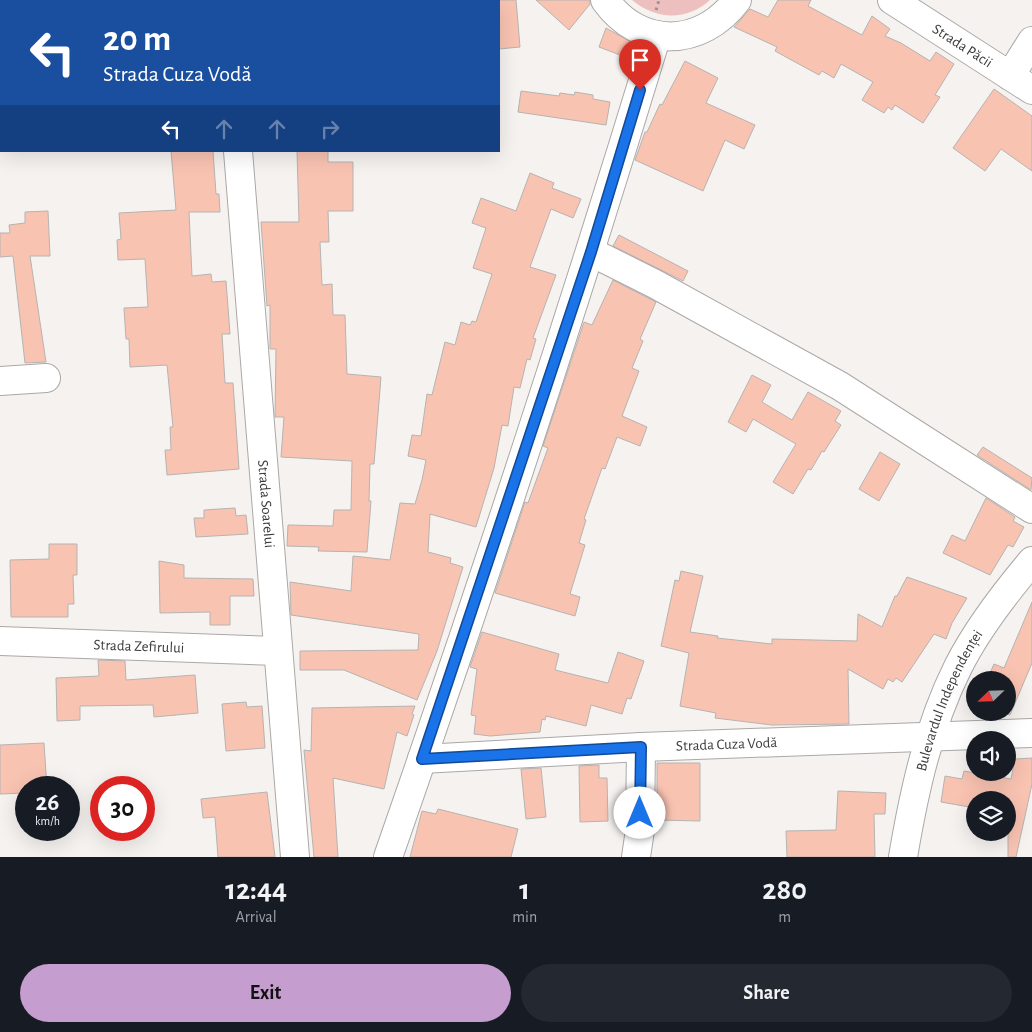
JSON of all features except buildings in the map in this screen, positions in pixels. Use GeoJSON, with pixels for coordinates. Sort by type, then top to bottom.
{"type":"FeatureCollection","features":[{"type":"Feature","properties":{"kind":"street"},"geometry":{"type":"LineString","coordinates":[[605,0],[622,20],[634,28],[657,35],[684,36],[712,25],[737,0]]}},
{"type":"Feature","properties":{"kind":"street","name":"Strada Păcii"},"geometry":{"type":"LineString","coordinates":[[892,0],[1032,90]]}},
{"type":"Feature","properties":{"kind":"street"},"geometry":{"type":"LineString","coordinates":[[388,857],[591,252],[657,35]]}},
{"type":"Feature","properties":{"kind":"street"},"geometry":{"type":"LineString","coordinates":[[1010,76],[1032,41]]}},
{"type":"Feature","properties":{"kind":"street","name":"Strada Soarelui"},"geometry":{"type":"LineString","coordinates":[[238,152],[295,857]]}},
{"type":"Feature","properties":{"kind":"street"},"geometry":{"type":"LineString","coordinates":[[591,252],[655,284],[840,386],[1032,509]]}},
{"type":"Feature","properties":{"kind":"street"},"geometry":{"type":"LineString","coordinates":[[0,380],[46,378]]}},
{"type":"Feature","properties":{"kind":"street","name":"Bulevardul Independenței"},"geometry":{"type":"LineString","coordinates":[[903,857],[916,787],[943,698],[958,666],[992,613],[1032,561]]}},
{"type":"Feature","properties":{"kind":"street","name":"Strada Zefirului"},"geometry":{"type":"LineString","coordinates":[[0,641],[278,651]]}},
{"type":"Feature","properties":{"kind":"street","name":"Strada Cuza Vodă"},"geometry":{"type":"LineString","coordinates":[[422,759],[641,747],[1032,733]]}},
{"type":"Feature","properties":{"kind":"street"},"geometry":{"type":"LineString","coordinates":[[636,857],[640,830],[641,747]]}},
{"type":"Feature","properties":{"kind":"shaded area"},"geometry":{"type":"Polygon","coordinates":[[[632,0],[710,0],[691,12],[682,15],[671,15],[651,11],[641,7],[632,0]]]}},
{"type":"Feature","properties":{"kind":"route"},"geometry":{"type":"LineString","coordinates":[[640,90],[591,252],[422,759],[641,747],[640,813]]}}]}
